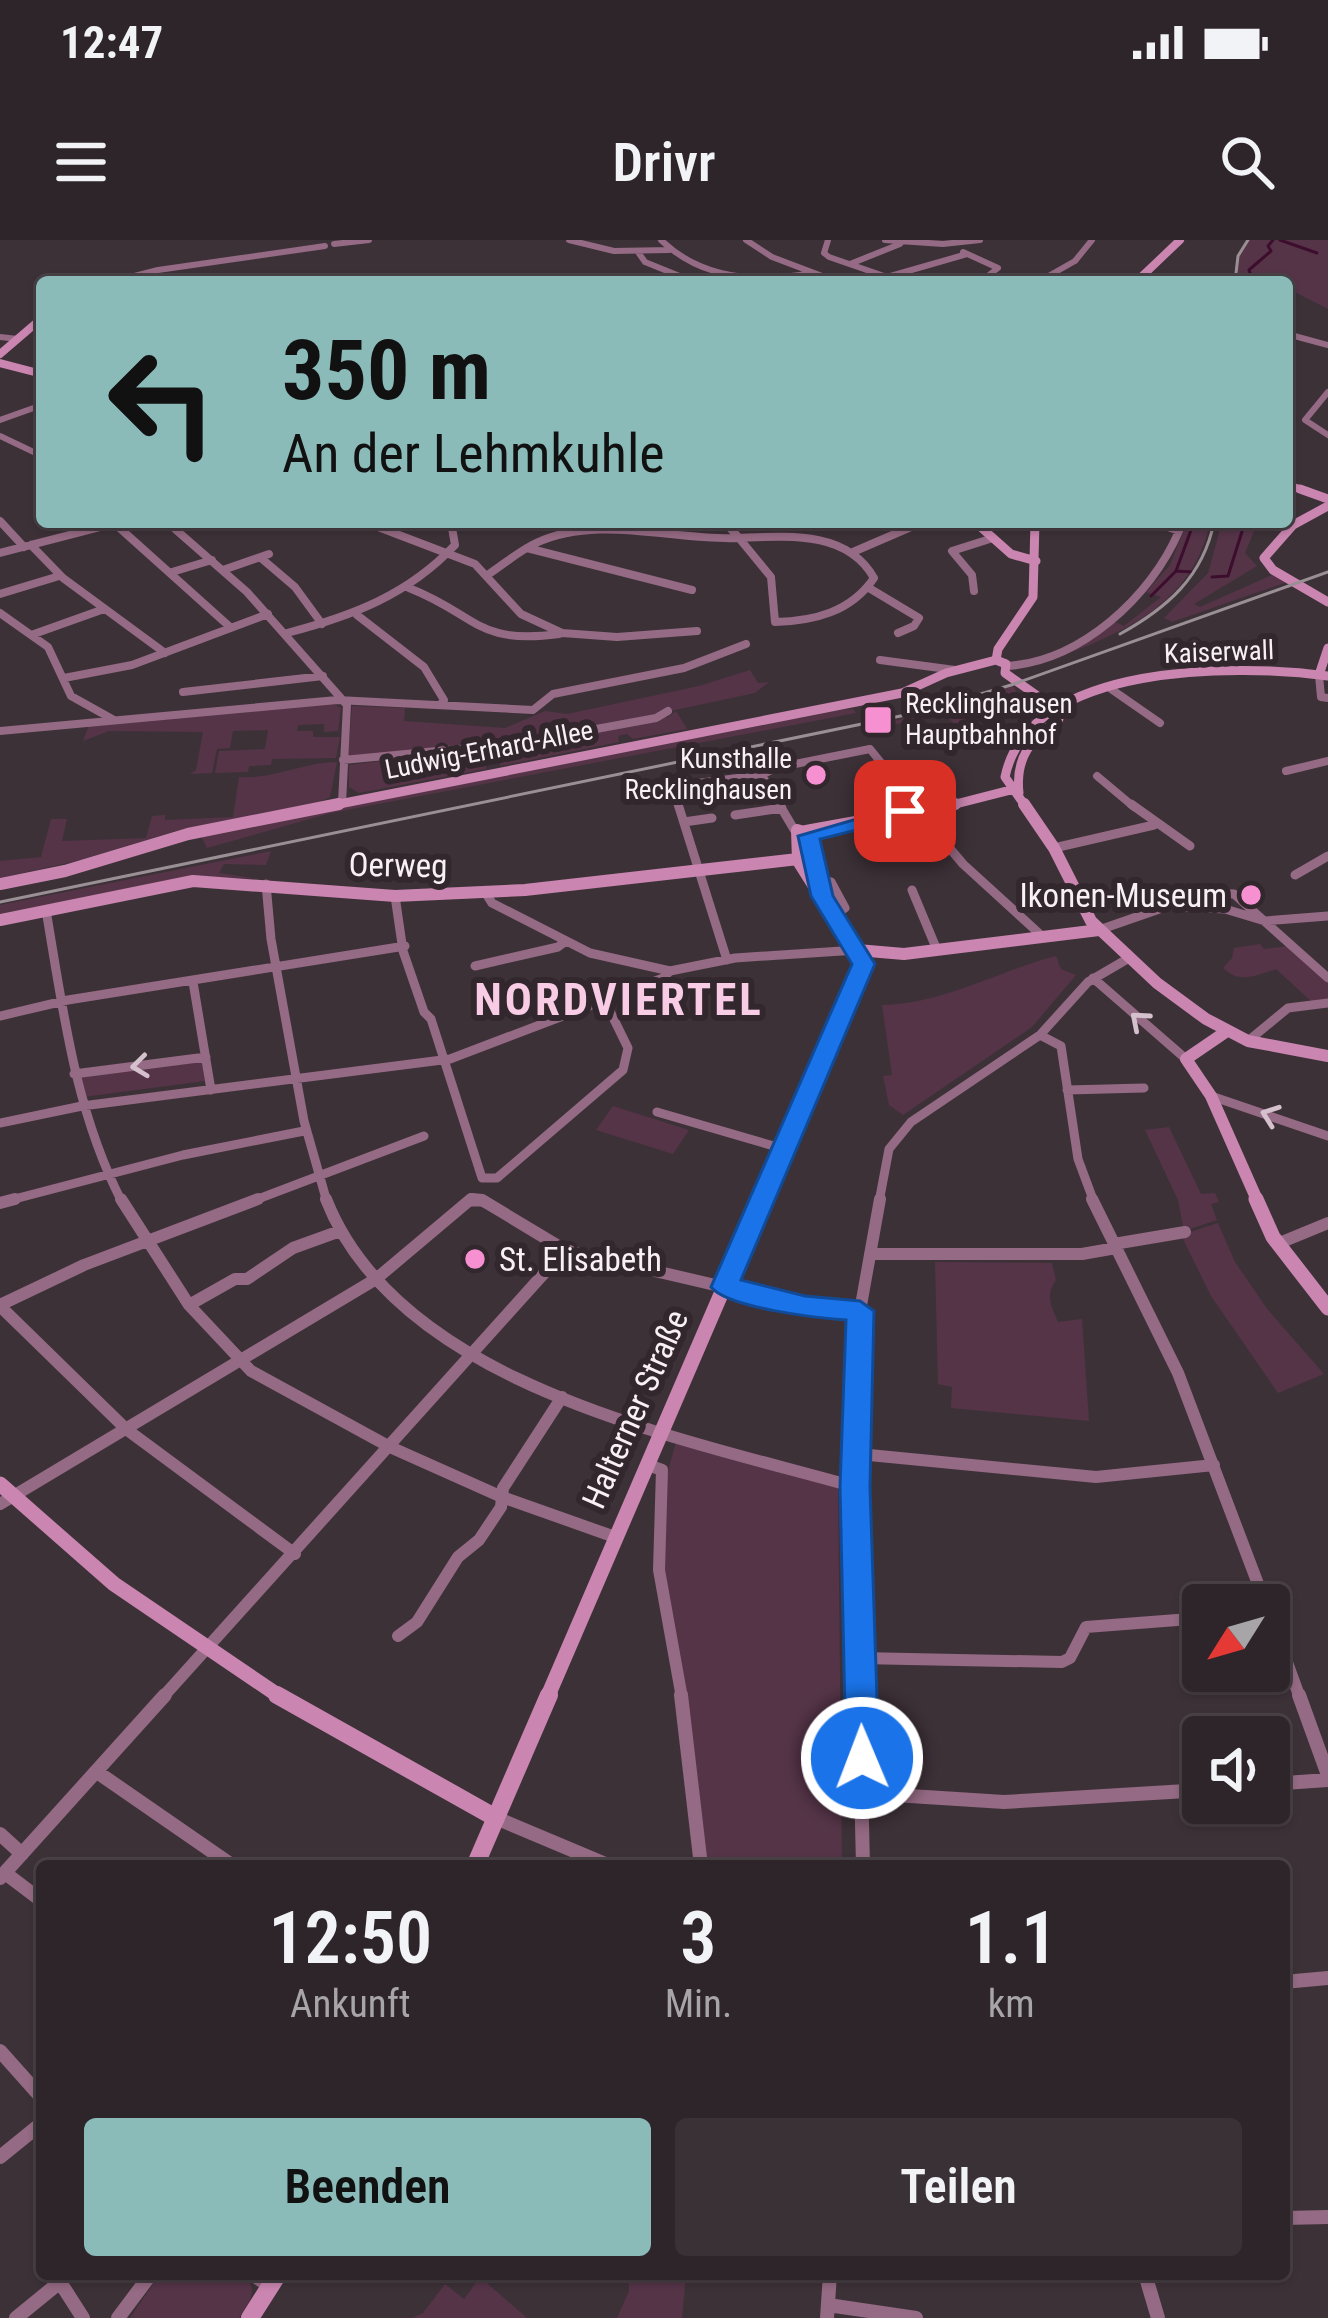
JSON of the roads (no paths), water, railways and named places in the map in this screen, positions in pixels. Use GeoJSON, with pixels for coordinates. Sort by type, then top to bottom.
{"type":"FeatureCollection","features":[{"type":"Feature","properties":{"kind":"main road"},"geometry":{"type":"LineString","coordinates":[[1142,276],[1180,240]]}},
{"type":"Feature","properties":{"kind":"main road"},"geometry":{"type":"LineString","coordinates":[[36,323],[0,359],[36,372]]}},
{"type":"Feature","properties":{"kind":"main road"},"geometry":{"type":"LineString","coordinates":[[1293,484],[1328,498]]}},
{"type":"Feature","properties":{"kind":"main road"},"geometry":{"type":"LineString","coordinates":[[1293,484],[1328,498]]}},
{"type":"Feature","properties":{"kind":"main road"},"geometry":{"type":"LineString","coordinates":[[1293,525],[1328,498]]}},
{"type":"Feature","properties":{"kind":"main road"},"geometry":{"type":"LineString","coordinates":[[982,528],[1016,557],[1036,561]]}},
{"type":"Feature","properties":{"kind":"main road"},"geometry":{"type":"LineString","coordinates":[[1035,528],[1030,605],[998,649],[998,665],[1061,716]]}},
{"type":"Feature","properties":{"kind":"main road"},"geometry":{"type":"LineString","coordinates":[[1290,528],[1264,558],[1267,566],[1328,602]]}},
{"type":"Feature","properties":{"kind":"main road"},"geometry":{"type":"LineString","coordinates":[[1323,676],[1328,648]]}},
{"type":"Feature","properties":{"kind":"main road","name":"Ludwig-Erhard-Allee"},"geometry":{"type":"LineString","coordinates":[[0,884],[65,871],[188,833],[902,693],[956,670],[998,665]]}},
{"type":"Feature","properties":{"kind":"main road","name":"Kaiserwall"},"geometry":{"type":"LineString","coordinates":[[1034,724],[1157,674],[1193,669],[1323,676]]}},
{"type":"Feature","properties":{"kind":"main road"},"geometry":{"type":"LineString","coordinates":[[1021,684],[1061,716]]}},
{"type":"Feature","properties":{"kind":"main road"},"geometry":{"type":"LineString","coordinates":[[1021,684],[1036,712],[1034,724],[1008,751],[1014,787],[1099,930],[1227,1031],[1248,1041],[1328,1056]]}},
{"type":"Feature","properties":{"kind":"main road"},"geometry":{"type":"LineString","coordinates":[[1040,697],[1063,701],[1111,691]]}},
{"type":"Feature","properties":{"kind":"main road"},"geometry":{"type":"LineString","coordinates":[[1014,787],[1022,752],[1061,716]]}},
{"type":"Feature","properties":{"kind":"main road"},"geometry":{"type":"LineString","coordinates":[[1014,787],[803,832],[822,896],[857,950],[904,954],[1099,930]]}},
{"type":"Feature","properties":{"kind":"main road"},"geometry":{"type":"LineString","coordinates":[[808,860],[822,896]]}},
{"type":"Feature","properties":{"kind":"main road","name":"Oerweg"},"geometry":{"type":"LineString","coordinates":[[0,920],[194,881],[395,896],[485,892],[808,860]]}},
{"type":"Feature","properties":{"kind":"main road","name":"Halterner Straße"},"geometry":{"type":"LineString","coordinates":[[478,1860],[858,980],[863,964],[857,950]]}},
{"type":"Feature","properties":{"kind":"main road"},"geometry":{"type":"LineString","coordinates":[[858,980],[879,963],[904,954]]}},
{"type":"Feature","properties":{"kind":"main road"},"geometry":{"type":"LineString","coordinates":[[1227,1031],[1186,1059],[1211,1096],[1277,1244],[1328,1308]]}},
{"type":"Feature","properties":{"kind":"main road"},"geometry":{"type":"LineString","coordinates":[[4,1495],[206,1651],[337,1735],[496,1818]]}},
{"type":"Feature","properties":{"kind":"main road"},"geometry":{"type":"LineString","coordinates":[[250,2318],[266,2280]]}},
{"type":"Feature","properties":{"kind":"street"},"geometry":{"type":"LineString","coordinates":[[334,244],[369,240]]}},
{"type":"Feature","properties":{"kind":"street"},"geometry":{"type":"LineString","coordinates":[[569,240],[595,249],[669,250]]}},
{"type":"Feature","properties":{"kind":"street"},"geometry":{"type":"LineString","coordinates":[[661,240],[669,250],[698,263],[745,276]]}},
{"type":"Feature","properties":{"kind":"street"},"geometry":{"type":"LineString","coordinates":[[746,240],[760,251],[821,276]]}},
{"type":"Feature","properties":{"kind":"street"},"geometry":{"type":"LineString","coordinates":[[827,240],[824,254],[884,276]]}},
{"type":"Feature","properties":{"kind":"street"},"geometry":{"type":"LineString","coordinates":[[884,240],[932,244],[980,240]]}},
{"type":"Feature","properties":{"kind":"street"},"geometry":{"type":"LineString","coordinates":[[1049,276],[1075,261],[1092,240]]}},
{"type":"Feature","properties":{"kind":"street"},"geometry":{"type":"LineString","coordinates":[[856,265],[905,242]]}},
{"type":"Feature","properties":{"kind":"street"},"geometry":{"type":"LineString","coordinates":[[908,253],[932,244]]}},
{"type":"Feature","properties":{"kind":"street"},"geometry":{"type":"LineString","coordinates":[[943,244],[998,268],[988,276]]}},
{"type":"Feature","properties":{"kind":"street"},"geometry":{"type":"LineString","coordinates":[[137,276],[325,246]]}},
{"type":"Feature","properties":{"kind":"street"},"geometry":{"type":"LineString","coordinates":[[638,252],[645,262],[680,276]]}},
{"type":"Feature","properties":{"kind":"street"},"geometry":{"type":"LineString","coordinates":[[890,276],[967,254]]}},
{"type":"Feature","properties":{"kind":"street"},"geometry":{"type":"LineString","coordinates":[[789,276],[812,273]]}},
{"type":"Feature","properties":{"kind":"street"},"geometry":{"type":"LineString","coordinates":[[1293,336],[1328,345]]}},
{"type":"Feature","properties":{"kind":"street"},"geometry":{"type":"LineString","coordinates":[[0,337],[18,339]]}},
{"type":"Feature","properties":{"kind":"street"},"geometry":{"type":"LineString","coordinates":[[1328,392],[1305,420],[1328,435]]}},
{"type":"Feature","properties":{"kind":"street"},"geometry":{"type":"LineString","coordinates":[[0,420],[36,407]]}},
{"type":"Feature","properties":{"kind":"street"},"geometry":{"type":"LineString","coordinates":[[0,436],[36,454]]}},
{"type":"Feature","properties":{"kind":"street"},"geometry":{"type":"LineString","coordinates":[[0,447],[13,442]]}},
{"type":"Feature","properties":{"kind":"street"},"geometry":{"type":"LineString","coordinates":[[0,521],[56,577],[132,624],[165,653]]}},
{"type":"Feature","properties":{"kind":"street"},"geometry":{"type":"LineString","coordinates":[[0,553],[97,528]]}},
{"type":"Feature","properties":{"kind":"street"},"geometry":{"type":"LineString","coordinates":[[122,528],[230,627]]}},
{"type":"Feature","properties":{"kind":"street"},"geometry":{"type":"LineString","coordinates":[[173,528],[287,633],[347,705],[342,802]]}},
{"type":"Feature","properties":{"kind":"street"},"geometry":{"type":"LineString","coordinates":[[381,528],[489,574],[521,614],[562,633]]}},
{"type":"Feature","properties":{"kind":"street"},"geometry":{"type":"LineString","coordinates":[[287,633],[357,615],[409,588],[448,553],[457,538],[453,528]]}},
{"type":"Feature","properties":{"kind":"street"},"geometry":{"type":"LineString","coordinates":[[489,574],[551,536],[596,529],[738,539],[809,539],[853,552],[872,569],[869,587],[835,610],[775,622],[776,586],[738,539],[730,528]]}},
{"type":"Feature","properties":{"kind":"street"},"geometry":{"type":"LineString","coordinates":[[853,552],[909,528]]}},
{"type":"Feature","properties":{"kind":"street"},"geometry":{"type":"LineString","coordinates":[[998,665],[1021,667],[1077,643],[1108,620],[1163,568],[1180,528]]}},
{"type":"Feature","properties":{"kind":"street"},"geometry":{"type":"LineString","coordinates":[[974,591],[972,575],[952,550],[993,538]]}},
{"type":"Feature","properties":{"kind":"street"},"geometry":{"type":"LineString","coordinates":[[527,548],[692,590]]}},
{"type":"Feature","properties":{"kind":"street"},"geometry":{"type":"LineString","coordinates":[[223,570],[265,556],[296,587],[322,624]]}},
{"type":"Feature","properties":{"kind":"street"},"geometry":{"type":"LineString","coordinates":[[172,572],[212,560]]}},
{"type":"Feature","properties":{"kind":"street"},"geometry":{"type":"LineString","coordinates":[[0,594],[56,577]]}},
{"type":"Feature","properties":{"kind":"street"},"geometry":{"type":"LineString","coordinates":[[869,587],[919,618],[914,626],[898,633]]}},
{"type":"Feature","properties":{"kind":"street"},"geometry":{"type":"LineString","coordinates":[[409,588],[435,598],[485,635],[515,640],[562,633],[617,637],[697,631]]}},
{"type":"Feature","properties":{"kind":"street"},"geometry":{"type":"LineString","coordinates":[[34,634],[104,609]]}},
{"type":"Feature","properties":{"kind":"street"},"geometry":{"type":"LineString","coordinates":[[0,613],[34,634],[57,659],[71,696],[114,720]]}},
{"type":"Feature","properties":{"kind":"street"},"geometry":{"type":"LineString","coordinates":[[64,678],[115,670],[268,614]]}},
{"type":"Feature","properties":{"kind":"street"},"geometry":{"type":"LineString","coordinates":[[357,615],[424,667],[444,700],[441,704]]}},
{"type":"Feature","properties":{"kind":"street"},"geometry":{"type":"LineString","coordinates":[[0,731],[342,700],[533,710],[553,694],[684,668],[746,644]]}},
{"type":"Feature","properties":{"kind":"street"},"geometry":{"type":"LineString","coordinates":[[880,660],[956,670]]}},
{"type":"Feature","properties":{"kind":"street"},"geometry":{"type":"LineString","coordinates":[[183,692],[322,676]]}},
{"type":"Feature","properties":{"kind":"street"},"geometry":{"type":"LineString","coordinates":[[1323,676],[1321,697],[1328,698]]}},
{"type":"Feature","properties":{"kind":"street"},"geometry":{"type":"LineString","coordinates":[[1111,691],[1160,723]]}},
{"type":"Feature","properties":{"kind":"street"},"geometry":{"type":"LineString","coordinates":[[343,760],[520,743],[656,718],[668,711]]}},
{"type":"Feature","properties":{"kind":"street"},"geometry":{"type":"LineString","coordinates":[[657,788],[762,775],[870,749],[963,864],[1042,938]]}},
{"type":"Feature","properties":{"kind":"street"},"geometry":{"type":"LineString","coordinates":[[1286,771],[1328,760]]}},
{"type":"Feature","properties":{"kind":"street"},"geometry":{"type":"LineString","coordinates":[[762,775],[803,832]]}},
{"type":"Feature","properties":{"kind":"street"},"geometry":{"type":"LineString","coordinates":[[1097,776],[1154,825],[1190,846]]}},
{"type":"Feature","properties":{"kind":"street"},"geometry":{"type":"LineString","coordinates":[[674,789],[727,960]]}},
{"type":"Feature","properties":{"kind":"street"},"geometry":{"type":"LineString","coordinates":[[735,815],[784,811]]}},
{"type":"Feature","properties":{"kind":"street"},"geometry":{"type":"LineString","coordinates":[[684,822],[712,818]]}},
{"type":"Feature","properties":{"kind":"street"},"geometry":{"type":"LineString","coordinates":[[1054,848],[1154,825]]}},
{"type":"Feature","properties":{"kind":"street"},"geometry":{"type":"LineString","coordinates":[[1295,875],[1328,856]]}},
{"type":"Feature","properties":{"kind":"street"},"geometry":{"type":"LineString","coordinates":[[819,880],[831,882],[845,908],[834,915]]}},
{"type":"Feature","properties":{"kind":"street"},"geometry":{"type":"LineString","coordinates":[[266,884],[304,1131],[316,1177],[340,1231],[376,1279],[472,1355],[562,1396],[662,1432],[855,1487]]}},
{"type":"Feature","properties":{"kind":"street"},"geometry":{"type":"LineString","coordinates":[[912,890],[937,950]]}},
{"type":"Feature","properties":{"kind":"street"},"geometry":{"type":"LineString","coordinates":[[485,892],[491,903],[598,955],[670,971],[727,960],[857,950]]}},
{"type":"Feature","properties":{"kind":"street"},"geometry":{"type":"LineString","coordinates":[[1168,906],[1169,892],[1234,894],[1328,978]]}},
{"type":"Feature","properties":{"kind":"street"},"geometry":{"type":"LineString","coordinates":[[395,896],[405,946],[481,1176],[492,1179],[598,1096],[623,1070],[628,1048],[605,1001]]}},
{"type":"Feature","properties":{"kind":"street"},"geometry":{"type":"LineString","coordinates":[[1099,930],[1168,906],[1225,909],[1265,921],[1328,916]]}},
{"type":"Feature","properties":{"kind":"street"},"geometry":{"type":"LineString","coordinates":[[46,910],[74,1074],[107,1174],[189,1305],[238,1361],[389,1447],[502,1497],[616,1537]]}},
{"type":"Feature","properties":{"kind":"street"},"geometry":{"type":"LineString","coordinates":[[475,966],[566,941]]}},
{"type":"Feature","properties":{"kind":"street"},"geometry":{"type":"LineString","coordinates":[[0,1016],[64,1001],[279,970],[405,946]]}},
{"type":"Feature","properties":{"kind":"street"},"geometry":{"type":"LineString","coordinates":[[863,1860],[855,1487],[860,1311],[896,1136],[1040,1035],[1094,978],[1129,958]]}},
{"type":"Feature","properties":{"kind":"street"},"geometry":{"type":"LineString","coordinates":[[0,1123],[82,1106],[443,1060],[605,1001],[670,971]]}},
{"type":"Feature","properties":{"kind":"street"},"geometry":{"type":"LineString","coordinates":[[1094,978],[1186,1059]]}},
{"type":"Feature","properties":{"kind":"street"},"geometry":{"type":"LineString","coordinates":[[193,982],[211,1090]]}},
{"type":"Feature","properties":{"kind":"street"},"geometry":{"type":"LineString","coordinates":[[1248,1041],[1288,1008],[1328,1003]]}},
{"type":"Feature","properties":{"kind":"street"},"geometry":{"type":"LineString","coordinates":[[1040,1035],[1060,1046],[1078,1159],[1214,1465],[1258,1584]]}},
{"type":"Feature","properties":{"kind":"street"},"geometry":{"type":"LineString","coordinates":[[74,1074],[206,1058]]}},
{"type":"Feature","properties":{"kind":"street"},"geometry":{"type":"LineString","coordinates":[[1067,1090],[1144,1088]]}},
{"type":"Feature","properties":{"kind":"street"},"geometry":{"type":"LineString","coordinates":[[1211,1096],[1328,1136]]}},
{"type":"Feature","properties":{"kind":"street"},"geometry":{"type":"LineString","coordinates":[[656,1112],[784,1149]]}},
{"type":"Feature","properties":{"kind":"street"},"geometry":{"type":"LineString","coordinates":[[0,1203],[304,1131]]}},
{"type":"Feature","properties":{"kind":"street"},"geometry":{"type":"LineString","coordinates":[[295,1554],[126,1430],[0,1305],[146,1241],[424,1136]]}},
{"type":"Feature","properties":{"kind":"street"},"geometry":{"type":"LineString","coordinates":[[4,1495],[126,1430],[376,1279],[471,1199],[482,1200],[565,1250],[805,1306],[860,1311]]}},
{"type":"Feature","properties":{"kind":"street"},"geometry":{"type":"LineString","coordinates":[[1277,1244],[1328,1223]]}},
{"type":"Feature","properties":{"kind":"street"},"geometry":{"type":"LineString","coordinates":[[189,1305],[235,1279],[247,1279],[293,1248],[340,1231]]}},
{"type":"Feature","properties":{"kind":"street"},"geometry":{"type":"LineString","coordinates":[[870,1254],[1082,1254],[1185,1232]]}},
{"type":"Feature","properties":{"kind":"street"},"geometry":{"type":"LineString","coordinates":[[36,1897],[3,1875],[565,1250]]}},
{"type":"Feature","properties":{"kind":"street"},"geometry":{"type":"LineString","coordinates":[[398,1636],[417,1622],[458,1557],[479,1540],[503,1488],[562,1396]]}},
{"type":"Feature","properties":{"kind":"street"},"geometry":{"type":"LineString","coordinates":[[859,1454],[1096,1477],[1214,1465]]}},
{"type":"Feature","properties":{"kind":"street"},"geometry":{"type":"LineString","coordinates":[[648,1465],[662,1470],[659,1570],[689,1740],[700,1860]]}},
{"type":"Feature","properties":{"kind":"street"},"geometry":{"type":"LineString","coordinates":[[860,1658],[1062,1662],[1070,1658],[1086,1628],[1182,1620]]}},
{"type":"Feature","properties":{"kind":"street"},"geometry":{"type":"LineString","coordinates":[[1290,1672],[1328,1778],[1290,1782]]}},
{"type":"Feature","properties":{"kind":"street"},"geometry":{"type":"LineString","coordinates":[[97,1772],[224,1860]]}},
{"type":"Feature","properties":{"kind":"street"},"geometry":{"type":"LineString","coordinates":[[863,1793],[1004,1802],[1182,1791]]}},
{"type":"Feature","properties":{"kind":"street"},"geometry":{"type":"LineString","coordinates":[[496,1818],[596,1860]]}},
{"type":"Feature","properties":{"kind":"street"},"geometry":{"type":"LineString","coordinates":[[0,1834],[22,1854]]}},
{"type":"Feature","properties":{"kind":"street"},"geometry":{"type":"LineString","coordinates":[[1290,1981],[1328,1978]]}},
{"type":"Feature","properties":{"kind":"street"},"geometry":{"type":"LineString","coordinates":[[0,2051],[36,2091]]}},
{"type":"Feature","properties":{"kind":"street"},"geometry":{"type":"LineString","coordinates":[[0,2157],[36,2128]]}},
{"type":"Feature","properties":{"kind":"street"},"geometry":{"type":"LineString","coordinates":[[1290,2218],[1328,2217]]}},
{"type":"Feature","properties":{"kind":"street"},"geometry":{"type":"LineString","coordinates":[[118,2318],[146,2280]]}},
{"type":"Feature","properties":{"kind":"street"},"geometry":{"type":"LineString","coordinates":[[830,2280],[827,2312],[916,2318]]}},
{"type":"Feature","properties":{"kind":"street"},"geometry":{"type":"LineString","coordinates":[[1147,2280],[1158,2318]]}},
{"type":"Feature","properties":{"kind":"street"},"geometry":{"type":"LineString","coordinates":[[16,2318],[60,2282],[83,2318]]}},
{"type":"Feature","properties":{"kind":"waterway"},"geometry":{"type":"LineString","coordinates":[[1251,276],[1249,270],[1271,251],[1268,246],[1273,240]]}},
{"type":"Feature","properties":{"kind":"waterway"},"geometry":{"type":"LineString","coordinates":[[1280,240],[1317,253]]}},
{"type":"Feature","properties":{"kind":"waterway"},"geometry":{"type":"LineString","coordinates":[[1176,571],[1192,528]]}},
{"type":"Feature","properties":{"kind":"waterway"},"geometry":{"type":"LineString","coordinates":[[1212,577],[1228,576],[1243,528]]}},
{"type":"Feature","properties":{"kind":"waterway"},"geometry":{"type":"LineString","coordinates":[[1151,596],[1176,571]]}},
{"type":"Feature","properties":{"kind":"waterway"},"geometry":{"type":"LineString","coordinates":[[1176,571],[1192,572]]}},
{"type":"Feature","properties":{"kind":"railway"},"geometry":{"type":"LineString","coordinates":[[1236,276],[1238,256],[1248,240]]}},
{"type":"Feature","properties":{"kind":"railway"},"geometry":{"type":"LineString","coordinates":[[1120,634],[1180,589],[1201,559],[1212,528]]}},
{"type":"Feature","properties":{"kind":"railway"},"geometry":{"type":"LineString","coordinates":[[0,902],[920,712],[1011,685],[1328,572]]}},
{"type":"Feature","properties":{"kind":"place","name":"Recklinghausen Hauptbahnhof"},"geometry":{"type":"Point","coordinates":[878,720]}},
{"type":"Feature","properties":{"kind":"place","name":"Kunsthalle Recklinghausen"},"geometry":{"type":"Point","coordinates":[816,775]}},
{"type":"Feature","properties":{"kind":"place","name":"Ikonen-Museum"},"geometry":{"type":"Point","coordinates":[1251,895]}},
{"type":"Feature","properties":{"kind":"place","name":"St. Elisabeth"},"geometry":{"type":"Point","coordinates":[475,1259]}},
{"type":"Feature","properties":{"kind":"district","name":"NORDVIERTEL"},"geometry":{"type":"Point","coordinates":[619,999]}}]}
